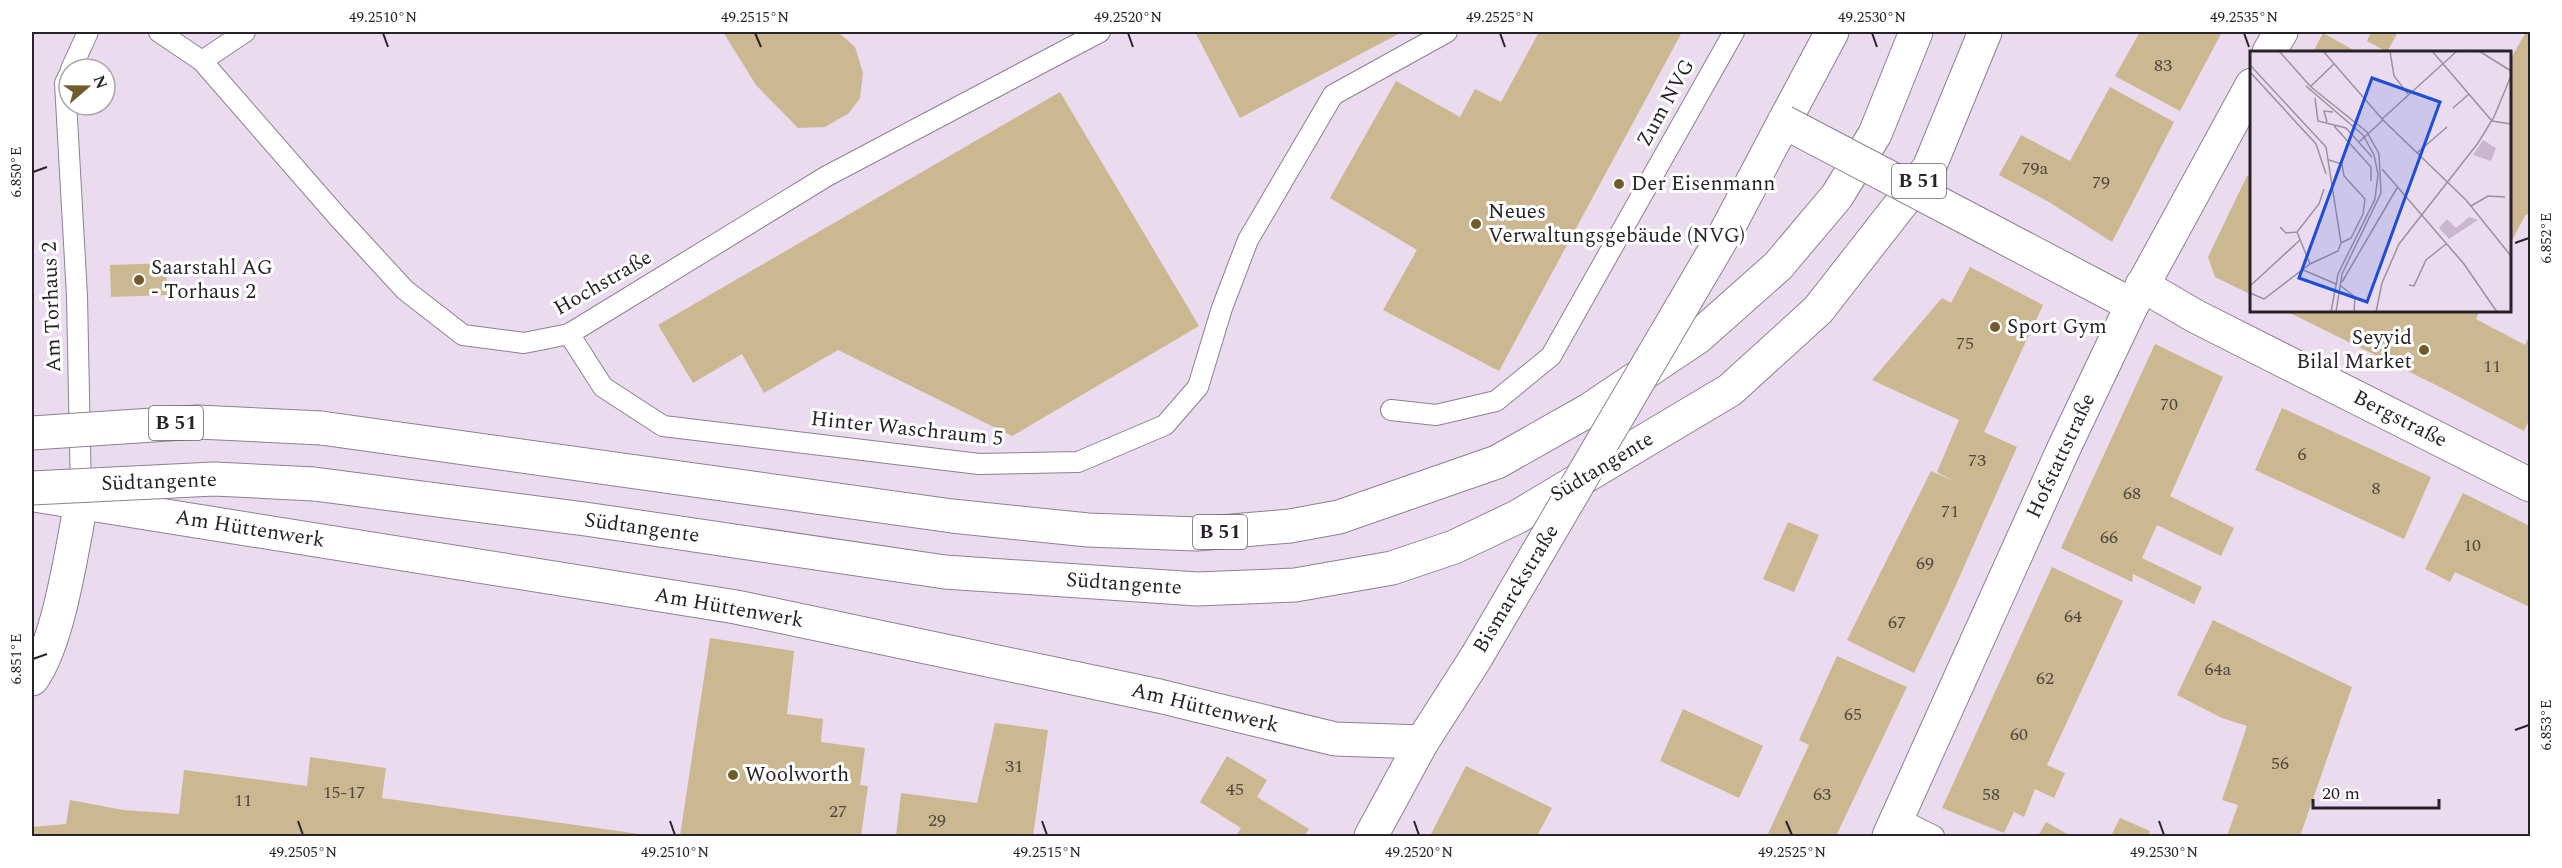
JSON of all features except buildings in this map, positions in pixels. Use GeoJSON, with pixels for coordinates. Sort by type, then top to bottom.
{"type":"FeatureCollection","features":[{"type":"Feature","properties":{"kind":"main road","name":"Bismarckstraße"},"geometry":{"type":"LineString","coordinates":[[1371,837],[1422,742],[1477,656],[1728,228],[1832,32]]}},
{"type":"Feature","properties":{"kind":"main road","name":"B 51"},"geometry":{"type":"LineString","coordinates":[[32,433],[198,422],[321,428],[940,515],[1088,530],[1197,534],[1290,526],[1339,517],[1497,462],[1589,410],[1698,337],[1778,266],[1837,196],[1875,134],[1916,32]]}},
{"type":"Feature","properties":{"kind":"main road","name":"Südtangente"},"geometry":{"type":"LineString","coordinates":[[32,488],[214,479],[314,484],[585,519],[945,572],[1197,589],[1295,585],[1392,568],[1454,547],[1517,517],[1730,390],[1818,310],[1929,168],[1985,32]]}},
{"type":"Feature","properties":{"kind":"main road"},"geometry":{"type":"LineString","coordinates":[[2270,51],[2281,32]]}},
{"type":"Feature","properties":{"kind":"main road","name":"Hofstattstraße"},"geometry":{"type":"LineString","coordinates":[[1893,827],[2059,458],[2137,295],[2250,88]]}},
{"type":"Feature","properties":{"kind":"main road","name":"Bergstraße"},"geometry":{"type":"LineString","coordinates":[[1784,122],[1986,228],[2137,295],[2195,316],[2529,481]]}},
{"type":"Feature","properties":{"kind":"main road","name":"Am Hüttenwerk"},"geometry":{"type":"LineString","coordinates":[[32,494],[736,607],[1159,696],[1323,737],[1422,742]]}},
{"type":"Feature","properties":{"kind":"main road"},"geometry":{"type":"LineString","coordinates":[[32,678],[50,638],[68,571],[81,502]]}},
{"type":"Feature","properties":{"kind":"lane"},"geometry":{"type":"LineString","coordinates":[[76,57],[87,32]]}},
{"type":"Feature","properties":{"kind":"lane","name":"Hochstraße"},"geometry":{"type":"LineString","coordinates":[[159,32],[202,61],[405,290],[463,335],[524,343],[569,334],[827,176],[1100,32]]}},
{"type":"Feature","properties":{"kind":"lane"},"geometry":{"type":"LineString","coordinates":[[202,61],[245,32]]}},
{"type":"Feature","properties":{"kind":"lane","name":"Hinter Waschraum 5"},"geometry":{"type":"LineString","coordinates":[[569,334],[603,387],[663,426],[979,464],[1078,462],[1165,425],[1198,387],[1222,308],[1248,240],[1333,94],[1447,32]]}},
{"type":"Feature","properties":{"kind":"lane","name":"Zum NVG"},"geometry":{"type":"LineString","coordinates":[[1391,410],[1436,415],[1496,401],[1551,356],[1734,32]]}},
{"type":"Feature","properties":{"kind":"lane","name":"Am Torhaus 2"},"geometry":{"type":"LineString","coordinates":[[67,117],[77,296],[81,502]]}},
{"type":"Feature","properties":{"kind":"lane"},"geometry":{"type":"LineString","coordinates":[[1893,827],[1934,837]]}},
{"type":"Feature","properties":{"kind":"place","name":"Der Eisenmann"},"geometry":{"type":"Point","coordinates":[1619,184]}},
{"type":"Feature","properties":{"kind":"place","name":"Neues Verwaltungsgebäude (NVG)"},"geometry":{"type":"Point","coordinates":[1476,224]}},
{"type":"Feature","properties":{"kind":"place","name":"Saarstahl AG - Torhaus 2"},"geometry":{"type":"Point","coordinates":[139,280]}},
{"type":"Feature","properties":{"kind":"place","name":"Sport Gym"},"geometry":{"type":"Point","coordinates":[1995,327]}},
{"type":"Feature","properties":{"kind":"place","name":"Seyyid Bilal Market"},"geometry":{"type":"Point","coordinates":[2424,350]}},
{"type":"Feature","properties":{"kind":"place","name":"Woolworth"},"geometry":{"type":"Point","coordinates":[733,775]}}]}
